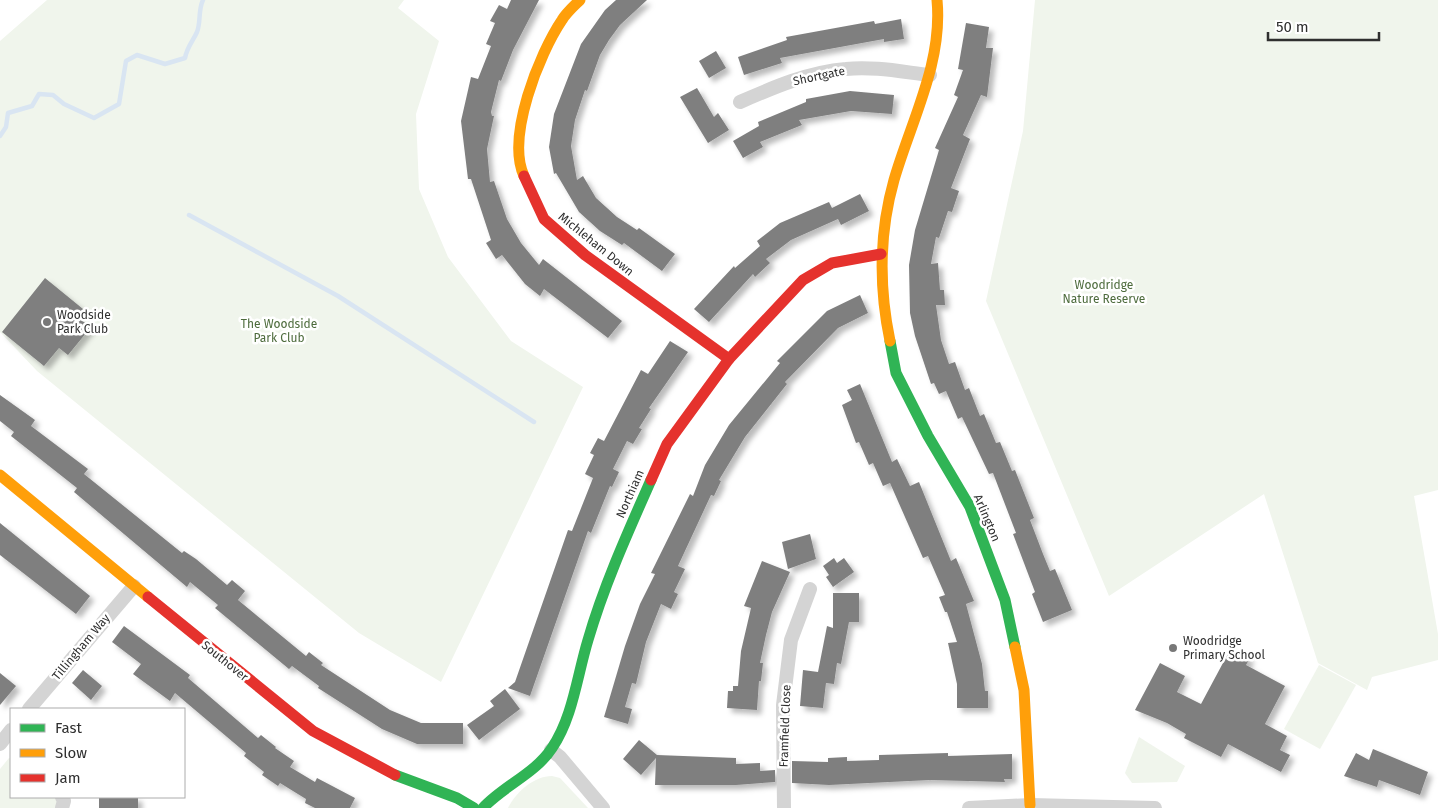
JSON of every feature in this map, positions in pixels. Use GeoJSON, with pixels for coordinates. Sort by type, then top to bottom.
{"type":"FeatureCollection","features":[{"type":"Feature","properties":{"kind":"street","name":"Michleham Down"},"geometry":{"type":"LineString","coordinates":[[580,0],[562,19],[536,73],[525,105],[519,138],[522,171],[544,219],[585,256],[728,359]]}},
{"type":"Feature","properties":{"kind":"street"},"geometry":{"type":"LineString","coordinates":[[881,254],[894,181],[930,75],[938,10],[937,0]]}},
{"type":"Feature","properties":{"kind":"street","name":"Shortgate"},"geometry":{"type":"LineString","coordinates":[[740,102],[773,87],[810,76],[847,69],[930,75]]}},
{"type":"Feature","properties":{"kind":"street","name":"Northiam"},"geometry":{"type":"LineString","coordinates":[[483,808],[495,795],[534,768],[551,750],[564,728],[588,639],[617,556],[667,444],[728,359],[803,280],[832,264],[881,254]]}},
{"type":"Feature","properties":{"kind":"street","name":"Arlington"},"geometry":{"type":"LineString","coordinates":[[881,254],[884,312],[896,373],[928,436],[970,507],[1005,600],[1024,690],[1030,805]]}},
{"type":"Feature","properties":{"kind":"street","name":"Southover"},"geometry":{"type":"LineString","coordinates":[[0,475],[313,731],[384,771],[457,798],[474,808]]}},
{"type":"Feature","properties":{"kind":"street","name":"Tillingham Way"},"geometry":{"type":"LineString","coordinates":[[30,708],[134,586]]}},
{"type":"Feature","properties":{"kind":"street","name":"Framfield Close"},"geometry":{"type":"LineString","coordinates":[[784,808],[783,705],[791,640],[810,588]]}},
{"type":"Feature","properties":{"kind":"street"},"geometry":{"type":"LineString","coordinates":[[3,744],[10,732]]}},
{"type":"Feature","properties":{"kind":"street"},"geometry":{"type":"LineString","coordinates":[[551,750],[560,757],[603,808]]}},
{"type":"Feature","properties":{"kind":"street"},"geometry":{"type":"LineString","coordinates":[[970,808],[1030,805],[1155,808]]}},
{"type":"Feature","properties":{"kind":"green space","name":"The Woodside Park Club"},"geometry":{"type":"Polygon","coordinates":[[[47,0],[404,0],[398,8],[439,41],[416,114],[419,189],[448,257],[511,341],[583,387],[441,682],[359,633],[37,371],[0,332],[0,41],[47,0]]]}},
{"type":"Feature","properties":{"kind":"green space","name":"Woodridge Nature Reserve"},"geometry":{"type":"Polygon","coordinates":[[[1035,0],[1438,0],[1438,490],[1414,496],[1438,634],[1438,660],[1372,677],[1367,690],[1318,663],[1264,494],[1109,596],[986,301],[1023,131],[1035,0]]]}},
{"type":"Feature","properties":{"kind":"green space"},"geometry":{"type":"Polygon","coordinates":[[[1319,665],[1356,685],[1320,749],[1284,729],[1319,665]]]}},
{"type":"Feature","properties":{"kind":"green space"},"geometry":{"type":"Polygon","coordinates":[[[1139,737],[1185,766],[1177,782],[1132,783],[1125,773],[1139,737]]]}},
{"type":"Feature","properties":{"kind":"green space"},"geometry":{"type":"Polygon","coordinates":[[[10,758],[10,798],[58,798],[59,800],[56,808],[0,808],[0,769],[10,758]]]}},
{"type":"Feature","properties":{"kind":"green space"},"geometry":{"type":"Polygon","coordinates":[[[552,776],[560,778],[588,808],[508,808],[526,786],[539,779],[552,776]]]}},
{"type":"Feature","properties":{"kind":"building"},"geometry":{"type":"Polygon","coordinates":[[[511,0],[539,0],[513,50],[501,81],[499,80],[491,112],[492,116],[494,116],[487,149],[490,182],[494,181],[507,219],[521,243],[539,265],[543,259],[622,321],[608,338],[544,289],[540,296],[525,284],[502,255],[496,259],[486,243],[491,240],[471,179],[468,179],[461,121],[471,77],[478,79],[491,46],[486,44],[495,23],[490,21],[499,5],[507,9],[511,0]]]}},
{"type":"Feature","properties":{"kind":"building"},"geometry":{"type":"Polygon","coordinates":[[[616,0],[647,0],[620,25],[600,55],[575,120],[571,146],[577,180],[583,176],[596,198],[617,217],[637,230],[639,228],[675,254],[662,271],[624,243],[622,245],[600,231],[579,212],[556,173],[554,174],[549,147],[554,114],[581,44],[605,10],[616,0]]]}},
{"type":"Feature","properties":{"kind":"building"},"geometry":{"type":"Polygon","coordinates":[[[901,19],[904,39],[884,42],[884,39],[780,58],[782,63],[744,75],[738,57],[787,40],[786,37],[874,21],[875,24],[901,19]]]}},
{"type":"Feature","properties":{"kind":"building"},"geometry":{"type":"Polygon","coordinates":[[[966,23],[989,27],[986,48],[993,48],[987,97],[981,95],[963,135],[970,139],[951,188],[959,191],[952,212],[948,211],[939,238],[936,237],[931,264],[938,263],[940,290],[944,290],[945,305],[936,305],[941,340],[949,364],[955,362],[965,390],[969,388],[980,416],[984,414],[996,443],[1000,442],[1012,471],[1015,470],[1034,518],[1030,520],[1043,554],[1050,571],[1055,569],[1072,610],[1043,622],[1032,594],[1035,592],[1013,534],[1016,533],[993,473],[989,474],[962,417],[958,419],[946,391],[939,394],[934,383],[931,384],[915,336],[910,313],[909,265],[915,230],[939,150],[935,148],[958,97],[954,95],[963,70],[958,69],[966,23]]]}},
{"type":"Feature","properties":{"kind":"building"},"geometry":{"type":"Polygon","coordinates":[[[716,51],[726,68],[709,78],[699,61],[716,51]]]}},
{"type":"Feature","properties":{"kind":"building"},"geometry":{"type":"Polygon","coordinates":[[[697,88],[714,117],[718,113],[729,130],[708,143],[680,97],[697,88]]]}},
{"type":"Feature","properties":{"kind":"building"},"geometry":{"type":"Polygon","coordinates":[[[850,91],[894,95],[892,114],[851,111],[799,120],[802,125],[760,142],[763,147],[743,158],[733,141],[759,126],[758,122],[806,102],[806,99],[850,91]]]}},
{"type":"Feature","properties":{"kind":"building"},"geometry":{"type":"Polygon","coordinates":[[[860,194],[869,211],[841,225],[838,219],[791,240],[766,259],[770,263],[755,277],[753,274],[709,322],[694,309],[734,266],[735,268],[760,246],[757,241],[780,223],[829,202],[832,208],[860,194]]]}},
{"type":"Feature","properties":{"kind":"building","name":"Woodside Park Club"},"geometry":{"type":"Polygon","coordinates":[[[45,278],[83,309],[77,317],[91,327],[68,355],[59,348],[44,366],[2,332],[45,278]]]}},
{"type":"Feature","properties":{"kind":"building"},"geometry":{"type":"Polygon","coordinates":[[[860,295],[868,313],[838,328],[785,382],[787,384],[745,437],[719,480],[721,481],[714,496],[711,495],[678,566],[685,569],[674,592],[678,594],[671,609],[661,604],[646,642],[636,684],[632,683],[625,707],[632,709],[628,724],[604,717],[625,646],[640,604],[655,574],[651,573],[690,494],[693,496],[705,465],[729,425],[780,363],[777,361],[827,311],[860,295]]]}},
{"type":"Feature","properties":{"kind":"building"},"geometry":{"type":"Polygon","coordinates":[[[670,341],[688,352],[649,408],[651,409],[639,428],[642,429],[633,444],[627,441],[613,469],[619,472],[612,487],[610,486],[591,533],[588,531],[530,696],[508,688],[515,682],[568,530],[572,531],[593,478],[585,474],[594,455],[590,453],[598,438],[604,441],[641,370],[648,374],[670,341]]]}},
{"type":"Feature","properties":{"kind":"building"},"geometry":{"type":"Polygon","coordinates":[[[860,384],[892,462],[897,459],[910,486],[919,482],[951,561],[956,558],[974,601],[966,604],[982,664],[985,691],[988,691],[988,708],[957,708],[957,684],[948,643],[957,642],[947,612],[945,612],[939,597],[945,595],[928,556],[923,558],[890,483],[883,486],[873,463],[869,465],[859,442],[856,443],[842,405],[852,400],[847,390],[860,384]]]}},
{"type":"Feature","properties":{"kind":"building"},"geometry":{"type":"Polygon","coordinates":[[[0,395],[35,420],[31,426],[88,469],[84,474],[182,553],[184,551],[196,559],[227,585],[232,580],[245,591],[238,600],[306,656],[309,652],[323,663],[321,665],[390,710],[421,723],[463,723],[463,744],[417,744],[382,729],[318,688],[319,686],[292,666],[289,669],[215,608],[218,605],[190,582],[187,587],[74,492],[77,488],[11,436],[14,432],[0,421],[0,395]]]}},
{"type":"Feature","properties":{"kind":"building"},"geometry":{"type":"Polygon","coordinates":[[[0,523],[90,596],[76,614],[0,555],[0,523]]]}},
{"type":"Feature","properties":{"kind":"building"},"geometry":{"type":"Polygon","coordinates":[[[810,534],[816,559],[788,569],[782,542],[810,534]]]}},
{"type":"Feature","properties":{"kind":"building"},"geometry":{"type":"Polygon","coordinates":[[[834,558],[837,563],[844,558],[854,572],[833,587],[826,577],[829,575],[823,566],[834,558]]]}},
{"type":"Feature","properties":{"kind":"building"},"geometry":{"type":"Polygon","coordinates":[[[762,561],[790,572],[772,612],[766,635],[760,663],[763,663],[761,681],[759,681],[757,710],[727,708],[728,691],[733,691],[733,686],[738,686],[741,651],[751,608],[744,606],[762,561]]]}},
{"type":"Feature","properties":{"kind":"building"},"geometry":{"type":"Polygon","coordinates":[[[833,593],[859,593],[859,622],[849,622],[841,664],[837,663],[834,684],[826,683],[823,708],[800,706],[803,670],[818,672],[827,626],[833,628],[833,593]]]}},
{"type":"Feature","properties":{"kind":"building"},"geometry":{"type":"Polygon","coordinates":[[[124,626],[190,675],[188,678],[258,738],[261,735],[275,748],[294,761],[290,767],[315,782],[317,778],[355,798],[350,808],[315,808],[305,803],[306,799],[280,783],[278,786],[262,775],[264,772],[244,756],[246,753],[175,693],[170,701],[133,674],[141,664],[112,642],[124,626]]]}},
{"type":"Feature","properties":{"kind":"building"},"geometry":{"type":"Polygon","coordinates":[[[1231,648],[1250,658],[1246,665],[1285,686],[1265,724],[1287,736],[1280,750],[1290,755],[1281,772],[1228,744],[1221,757],[1184,738],[1186,734],[1167,723],[1135,710],[1160,663],[1185,676],[1177,692],[1201,704],[1231,648]]]}},
{"type":"Feature","properties":{"kind":"building"},"geometry":{"type":"Polygon","coordinates":[[[83,670],[102,686],[91,700],[72,683],[83,670]]]}},
{"type":"Feature","properties":{"kind":"building"},"geometry":{"type":"Polygon","coordinates":[[[0,673],[16,686],[0,705],[0,673]]]}},
{"type":"Feature","properties":{"kind":"building"},"geometry":{"type":"Polygon","coordinates":[[[505,689],[520,709],[479,740],[467,725],[494,706],[490,701],[505,689]]]}},
{"type":"Feature","properties":{"kind":"building"},"geometry":{"type":"Polygon","coordinates":[[[639,740],[657,755],[736,758],[736,764],[760,763],[760,771],[775,770],[775,782],[736,785],[655,785],[656,758],[641,775],[623,759],[639,740]]]}},
{"type":"Feature","properties":{"kind":"building"},"geometry":{"type":"Polygon","coordinates":[[[1373,749],[1428,772],[1420,795],[1379,780],[1377,787],[1344,776],[1356,753],[1369,760],[1373,749]]]}},
{"type":"Feature","properties":{"kind":"building"},"geometry":{"type":"Polygon","coordinates":[[[948,753],[948,756],[1012,754],[1012,779],[1004,779],[1005,782],[930,780],[829,785],[792,783],[792,761],[828,762],[828,758],[847,757],[847,761],[879,760],[879,755],[948,753]]]}},
{"type":"Feature","properties":{"kind":"building"},"geometry":{"type":"Polygon","coordinates":[[[99,798],[138,798],[138,808],[99,808],[99,798]]]}},
{"type":"Feature","properties":{"kind":"waterway"},"geometry":{"type":"LineString","coordinates":[[0,136],[6,127],[8,113],[32,106],[39,94],[53,95],[64,104],[94,118],[119,104],[126,61],[137,55],[165,64],[185,58],[198,28],[203,0]]}},
{"type":"Feature","properties":{"kind":"waterway"},"geometry":{"type":"LineString","coordinates":[[189,215],[338,296],[534,422]]}},
{"type":"Feature","properties":{"kind":"traffic: fast"},"geometry":{"type":"LineString","coordinates":[[890,341],[896,373],[928,436],[970,507],[1005,600],[1015,647]]}},
{"type":"Feature","properties":{"kind":"traffic: fast"},"geometry":{"type":"LineString","coordinates":[[483,808],[537,765],[552,748],[559,736],[570,710],[601,599],[651,480]]}},
{"type":"Feature","properties":{"kind":"traffic: fast"},"geometry":{"type":"LineString","coordinates":[[395,775],[457,798],[474,808]]}},
{"type":"Feature","properties":{"kind":"traffic: slow"},"geometry":{"type":"LineString","coordinates":[[524,176],[520,159],[519,140],[528,96],[535,74],[553,35],[566,15],[580,0]]}},
{"type":"Feature","properties":{"kind":"traffic: slow"},"geometry":{"type":"LineString","coordinates":[[890,341],[882,281],[883,240],[894,180],[931,69],[938,23],[937,0]]}},
{"type":"Feature","properties":{"kind":"traffic: slow"},"geometry":{"type":"LineString","coordinates":[[0,475],[148,597]]}},
{"type":"Feature","properties":{"kind":"traffic: slow"},"geometry":{"type":"LineString","coordinates":[[1015,647],[1024,690],[1030,805]]}},
{"type":"Feature","properties":{"kind":"traffic: jam"},"geometry":{"type":"LineString","coordinates":[[524,176],[544,219],[585,255],[729,359]]}},
{"type":"Feature","properties":{"kind":"traffic: jam"},"geometry":{"type":"LineString","coordinates":[[651,480],[667,444],[729,359],[803,280],[832,263],[881,254]]}},
{"type":"Feature","properties":{"kind":"traffic: jam"},"geometry":{"type":"LineString","coordinates":[[148,597],[313,731],[395,775]]}},
{"type":"Feature","properties":{"kind":"place","name":"Woodside Park Club"},"geometry":{"type":"Point","coordinates":[47,322]}},
{"type":"Feature","properties":{"kind":"place","name":"Woodridge Primary School"},"geometry":{"type":"Point","coordinates":[1173,648]}}]}
